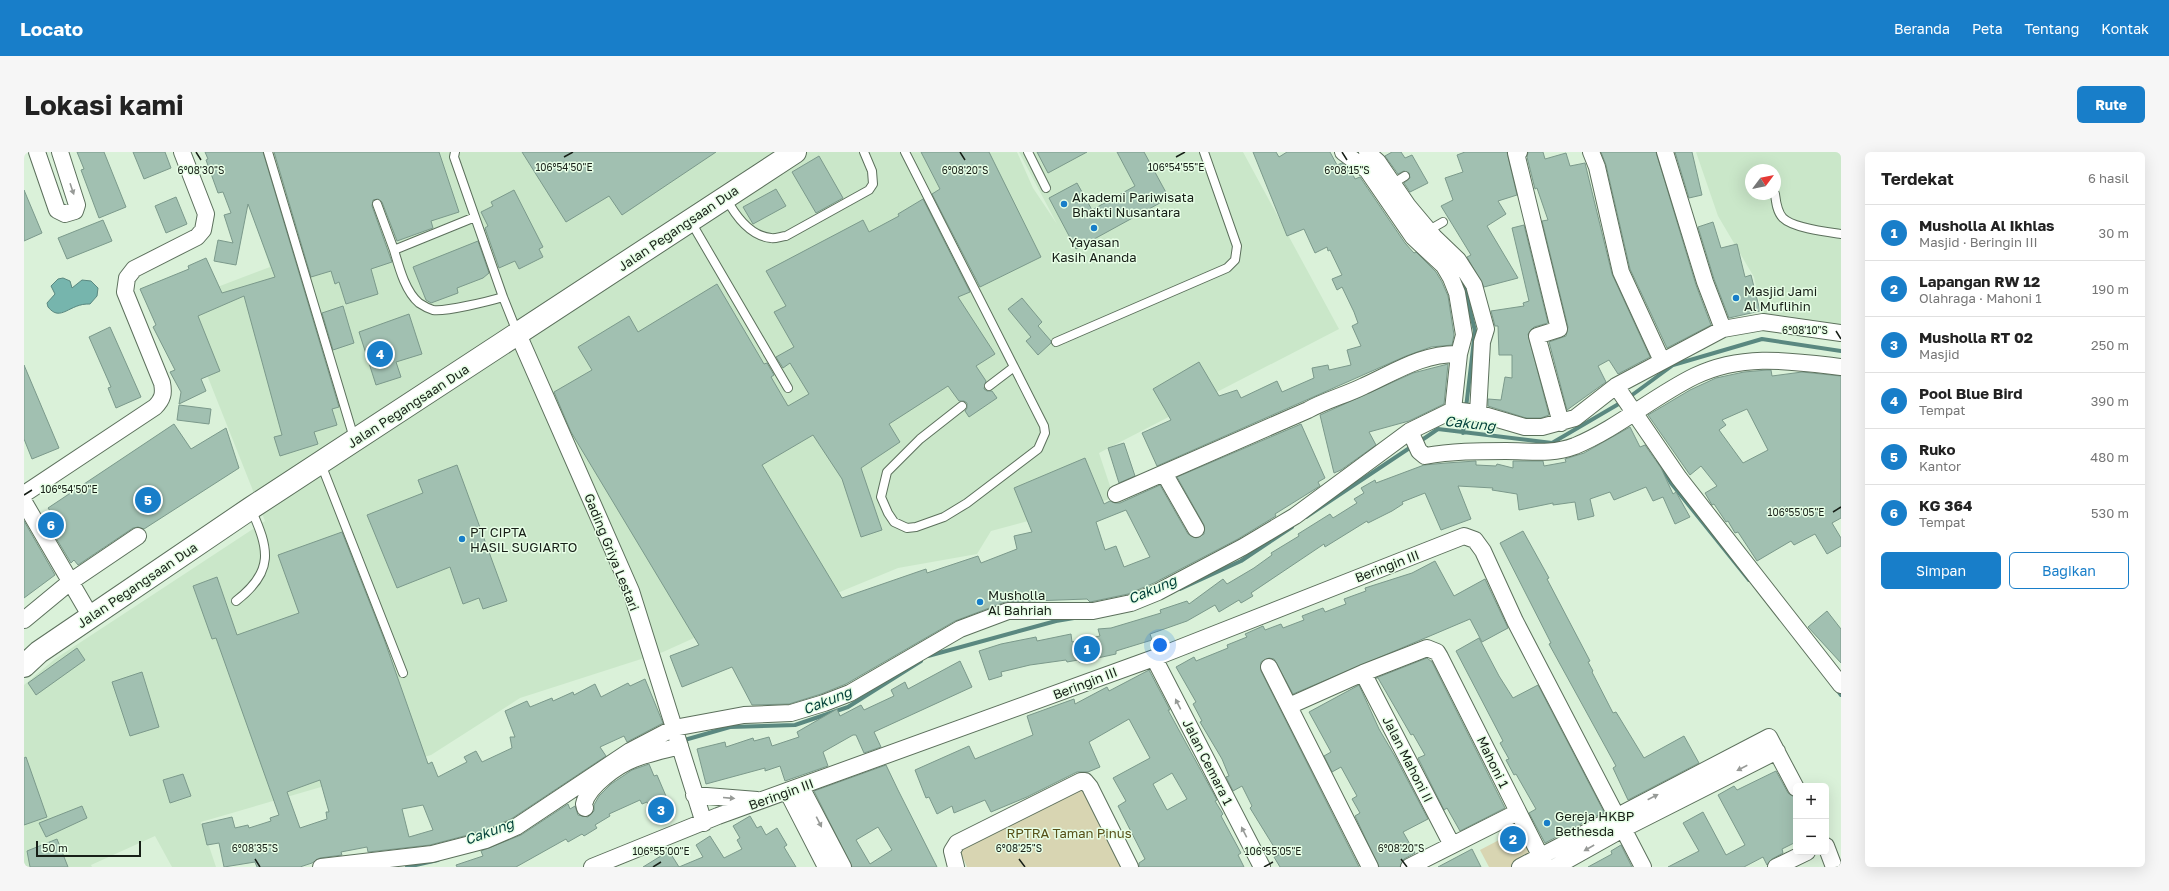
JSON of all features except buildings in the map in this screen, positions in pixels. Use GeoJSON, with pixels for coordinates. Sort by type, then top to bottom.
{"type":"FeatureCollection","features":[{"type":"Feature","properties":{"kind":"main road","name":"Jalan Pegangsaan Dua"},"geometry":{"type":"LineString","coordinates":[[24,666],[39,652],[251,508],[795,152]]}},
{"type":"Feature","properties":{"kind":"street"},"geometry":{"type":"LineString","coordinates":[[36,152],[57,210],[66,214],[74,211],[77,205],[60,152]]}},
{"type":"Feature","properties":{"kind":"street"},"geometry":{"type":"LineString","coordinates":[[24,494],[155,407],[161,401],[164,391],[162,383],[125,292],[127,278],[134,269],[197,237],[203,230],[206,214],[182,152]]}},
{"type":"Feature","properties":{"kind":"street"},"geometry":{"type":"LineString","coordinates":[[1343,152],[1367,170],[1408,231],[1444,266],[1451,278],[1457,293],[1464,334],[1459,354],[1454,410]]}},
{"type":"Feature","properties":{"kind":"street"},"geometry":{"type":"LineString","coordinates":[[1367,152],[1399,180],[1429,230],[1458,260],[1474,285],[1486,329],[1482,342],[1478,413]]}},
{"type":"Feature","properties":{"kind":"street"},"geometry":{"type":"LineString","coordinates":[[1520,152],[1516,153],[1559,329],[1538,336],[1561,423]]}},
{"type":"Feature","properties":{"kind":"street"},"geometry":{"type":"LineString","coordinates":[[1591,152],[1597,167],[1621,272],[1662,361]]}},
{"type":"Feature","properties":{"kind":"street"},"geometry":{"type":"LineString","coordinates":[[1665,152],[1710,296],[1723,329]]}},
{"type":"Feature","properties":{"kind":"street"},"geometry":{"type":"LineString","coordinates":[[321,867],[426,855],[486,840],[516,827],[630,751],[744,715],[792,713],[824,703],[850,693],[960,629],[1008,611],[1093,611],[1131,603],[1158,592],[1243,547],[1295,516],[1410,432],[1454,410],[1478,413],[1525,427],[1542,428],[1561,423],[1581,414],[1618,388],[1662,361],[1723,329],[1763,322],[1841,333]]}},
{"type":"Feature","properties":{"kind":"street","name":"Gading Griya Lestari"},"geometry":{"type":"LineString","coordinates":[[518,334],[631,591],[704,823]]}},
{"type":"Feature","properties":{"kind":"street"},"geometry":{"type":"LineString","coordinates":[[1116,494],[1295,416],[1326,400],[1363,387],[1419,360],[1438,354],[1459,354]]}},
{"type":"Feature","properties":{"kind":"street"},"geometry":{"type":"LineString","coordinates":[[1410,432],[1419,451],[1425,456],[1470,450],[1549,453],[1575,446],[1696,375],[1740,362],[1776,359],[1841,367]]}},
{"type":"Feature","properties":{"kind":"street"},"geometry":{"type":"LineString","coordinates":[[1618,388],[1630,415],[1841,685]]}},
{"type":"Feature","properties":{"kind":"street"},"geometry":{"type":"LineString","coordinates":[[1164,473],[1196,529]]}},
{"type":"Feature","properties":{"kind":"street"},"geometry":{"type":"LineString","coordinates":[[24,502],[91,617]]}},
{"type":"Feature","properties":{"kind":"street"},"geometry":{"type":"LineString","coordinates":[[24,620],[70,582],[138,536]]}},
{"type":"Feature","properties":{"kind":"street","name":"Beringin III"},"geometry":{"type":"LineString","coordinates":[[592,867],[794,789],[1154,658],[1464,536],[1475,540],[1483,551],[1516,621],[1620,822]]}},
{"type":"Feature","properties":{"kind":"street","name":"Mahoni 1"},"geometry":{"type":"LineString","coordinates":[[1363,673],[1427,648],[1437,652],[1543,862]]}},
{"type":"Feature","properties":{"kind":"street","name":"Jalan Cemara 1"},"geometry":{"type":"LineString","coordinates":[[1154,658],[1262,867]]}},
{"type":"Feature","properties":{"kind":"street"},"geometry":{"type":"LineString","coordinates":[[1269,667],[1370,867]]}},
{"type":"Feature","properties":{"kind":"street"},"geometry":{"type":"LineString","coordinates":[[1289,706],[1363,673]]}},
{"type":"Feature","properties":{"kind":"street","name":"Jalan Mahoni II"},"geometry":{"type":"LineString","coordinates":[[1363,673],[1452,845]]}},
{"type":"Feature","properties":{"kind":"street"},"geometry":{"type":"LineString","coordinates":[[585,808],[584,804],[588,793],[606,776],[634,759],[677,737]]}},
{"type":"Feature","properties":{"kind":"street"},"geometry":{"type":"LineString","coordinates":[[1520,867],[1543,862],[1620,822],[1769,737],[1793,783]]}},
{"type":"Feature","properties":{"kind":"street"},"geometry":{"type":"LineString","coordinates":[[956,867],[952,851],[957,843],[1081,781],[1085,781],[1090,787],[1130,867]]}},
{"type":"Feature","properties":{"kind":"street"},"geometry":{"type":"LineString","coordinates":[[794,789],[826,867]]}},
{"type":"Feature","properties":{"kind":"street"},"geometry":{"type":"LineString","coordinates":[[794,789],[843,867]]}},
{"type":"Feature","properties":{"kind":"street"},"geometry":{"type":"LineString","coordinates":[[694,795],[763,801]]}},
{"type":"Feature","properties":{"kind":"street"},"geometry":{"type":"LineString","coordinates":[[1409,867],[1518,812]]}},
{"type":"Feature","properties":{"kind":"street"},"geometry":{"type":"LineString","coordinates":[[1555,867],[1620,822]]}},
{"type":"Feature","properties":{"kind":"street"},"geometry":{"type":"LineString","coordinates":[[1620,822],[1642,867]]}},
{"type":"Feature","properties":{"kind":"street"},"geometry":{"type":"LineString","coordinates":[[1829,854],[1834,867]]}},
{"type":"Feature","properties":{"kind":"street"},"geometry":{"type":"LineString","coordinates":[[1776,867],[1800,855]]}},
{"type":"Feature","properties":{"kind":"lane"},"geometry":{"type":"LineString","coordinates":[[268,152],[355,441]]}},
{"type":"Feature","properties":{"kind":"lane"},"geometry":{"type":"LineString","coordinates":[[455,152],[454,157],[503,297],[518,334]]}},
{"type":"Feature","properties":{"kind":"lane"},"geometry":{"type":"LineString","coordinates":[[725,197],[733,212],[750,229],[771,238],[786,236],[868,190],[873,184],[864,152]]}},
{"type":"Feature","properties":{"kind":"lane"},"geometry":{"type":"LineString","coordinates":[[905,152],[1044,426],[1045,433],[1038,449],[967,503],[944,518],[916,527],[907,528],[894,522],[881,497],[887,472],[920,440],[962,406]]}},
{"type":"Feature","properties":{"kind":"lane"},"geometry":{"type":"LineString","coordinates":[[1028,152],[1046,188]]}},
{"type":"Feature","properties":{"kind":"lane"},"geometry":{"type":"LineString","coordinates":[[1056,342],[1227,268],[1235,260],[1237,246],[1204,152]]}},
{"type":"Feature","properties":{"kind":"lane"},"geometry":{"type":"LineString","coordinates":[[1776,200],[1777,208],[1783,218],[1791,224],[1841,234]]}},
{"type":"Feature","properties":{"kind":"lane"},"geometry":{"type":"LineString","coordinates":[[377,204],[410,292],[420,303],[434,310],[484,302],[503,297]]}},
{"type":"Feature","properties":{"kind":"lane"},"geometry":{"type":"LineString","coordinates":[[394,250],[475,217]]}},
{"type":"Feature","properties":{"kind":"lane"},"geometry":{"type":"LineString","coordinates":[[690,221],[788,388]]}},
{"type":"Feature","properties":{"kind":"lane"},"geometry":{"type":"LineString","coordinates":[[1429,230],[1444,222]]}},
{"type":"Feature","properties":{"kind":"lane"},"geometry":{"type":"LineString","coordinates":[[989,386],[1014,367]]}},
{"type":"Feature","properties":{"kind":"lane"},"geometry":{"type":"LineString","coordinates":[[321,463],[403,673]]}},
{"type":"Feature","properties":{"kind":"lane"},"geometry":{"type":"LineString","coordinates":[[236,601],[256,583],[266,552],[262,534],[251,508]]}},
{"type":"Feature","properties":{"kind":"shaded area"},"geometry":{"type":"Polygon","coordinates":[[[232,152],[1017,152],[1033,188],[1057,224],[1019,152],[1243,152],[1339,329],[1099,453],[1114,498],[991,531],[977,554],[898,568],[779,617],[769,604],[663,652],[520,698],[431,755],[201,822],[216,867],[172,867],[155,836],[91,865],[92,867],[24,867],[24,685],[55,659],[265,521],[178,302],[270,267],[232,152]]]}},
{"type":"Feature","properties":{"kind":"shaded area"},"geometry":{"type":"Polygon","coordinates":[[[1696,152],[1841,152],[1841,338],[1764,323],[1754,277],[1718,216],[1696,152]]]}},
{"type":"Feature","properties":{"kind":"green space","name":"RPTRA Taman Pinus"},"geometry":{"type":"Polygon","coordinates":[[[1085,786],[1126,867],[967,867],[958,847],[1085,786]]]}},
{"type":"Feature","properties":{"kind":"green space"},"geometry":{"type":"Polygon","coordinates":[[[1520,829],[1535,856],[1514,867],[1489,867],[1480,850],[1520,829]]]}},
{"type":"Feature","properties":{"kind":"water"},"geometry":{"type":"Polygon","coordinates":[[[63,278],[70,281],[72,288],[82,280],[91,281],[98,288],[97,296],[90,304],[76,306],[61,313],[53,311],[48,307],[47,303],[55,294],[51,286],[58,279],[63,278]]]}},
{"type":"Feature","properties":{"kind":"waterway"},"geometry":{"type":"LineString","coordinates":[[1463,281],[1475,331],[1466,408]]}},
{"type":"Feature","properties":{"kind":"waterway","name":"Cakung"},"geometry":{"type":"LineString","coordinates":[[1628,398],[1673,365],[1762,339],[1841,351]]}},
{"type":"Feature","properties":{"kind":"waterway","name":"Cakung"},"geometry":{"type":"LineString","coordinates":[[1419,442],[1438,429],[1552,443],[1622,402]]}},
{"type":"Feature","properties":{"kind":"waterway"},"geometry":{"type":"LineString","coordinates":[[1463,433],[1465,415]]}},
{"type":"Feature","properties":{"kind":"waterway","name":"Cakung"},"geometry":{"type":"LineString","coordinates":[[1306,517],[1414,445]]}},
{"type":"Feature","properties":{"kind":"waterway"},"geometry":{"type":"LineString","coordinates":[[1658,460],[1671,483],[1749,580]]}},
{"type":"Feature","properties":{"kind":"waterway","name":"Cakung"},"geometry":{"type":"LineString","coordinates":[[1180,589],[1241,561],[1292,527]]}},
{"type":"Feature","properties":{"kind":"waterway","name":"Cakung"},"geometry":{"type":"LineString","coordinates":[[928,656],[1056,621],[1074,618]]}},
{"type":"Feature","properties":{"kind":"waterway","name":"Cakung"},"geometry":{"type":"LineString","coordinates":[[681,741],[730,727],[795,725],[848,707],[921,661]]}},
{"type":"Feature","properties":{"kind":"waterway"},"geometry":{"type":"LineString","coordinates":[[1836,688],[1841,695]]}},
{"type":"Feature","properties":{"kind":"waterway","name":"Cakung"},"geometry":{"type":"LineString","coordinates":[[407,867],[438,860]]}},
{"type":"Feature","properties":{"kind":"place","name":"Akademi Pariwisata Bhakti Nusantara"},"geometry":{"type":"Point","coordinates":[1064,204]}},
{"type":"Feature","properties":{"kind":"place","name":"Yayasan Kasih Ananda"},"geometry":{"type":"Point","coordinates":[1094,228]}},
{"type":"Feature","properties":{"kind":"place","name":"Masjid Jami Al Muflihin"},"geometry":{"type":"Point","coordinates":[1736,298]}},
{"type":"Feature","properties":{"kind":"place","name":"Pool Blue Bird"},"geometry":{"type":"Point","coordinates":[380,354]}},
{"type":"Feature","properties":{"kind":"place","name":"Ruko"},"geometry":{"type":"Point","coordinates":[148,500]}},
{"type":"Feature","properties":{"kind":"place","name":"KG 364"},"geometry":{"type":"Point","coordinates":[51,525]}},
{"type":"Feature","properties":{"kind":"place","name":"PT CIPTA HASIL SUGIARTO"},"geometry":{"type":"Point","coordinates":[462,539]}},
{"type":"Feature","properties":{"kind":"place","name":"Musholla Al Bahriah"},"geometry":{"type":"Point","coordinates":[980,602]}},
{"type":"Feature","properties":{"kind":"place","name":"Musholla Al Ikhlas"},"geometry":{"type":"Point","coordinates":[1087,649]}},
{"type":"Feature","properties":{"kind":"place","name":"Musholla RT 02"},"geometry":{"type":"Point","coordinates":[661,810]}},
{"type":"Feature","properties":{"kind":"place","name":"Gereja HKBP Bethesda"},"geometry":{"type":"Point","coordinates":[1547,823]}},
{"type":"Feature","properties":{"kind":"place","name":"Lapangan RW 12"},"geometry":{"type":"Point","coordinates":[1513,839]}}]}
